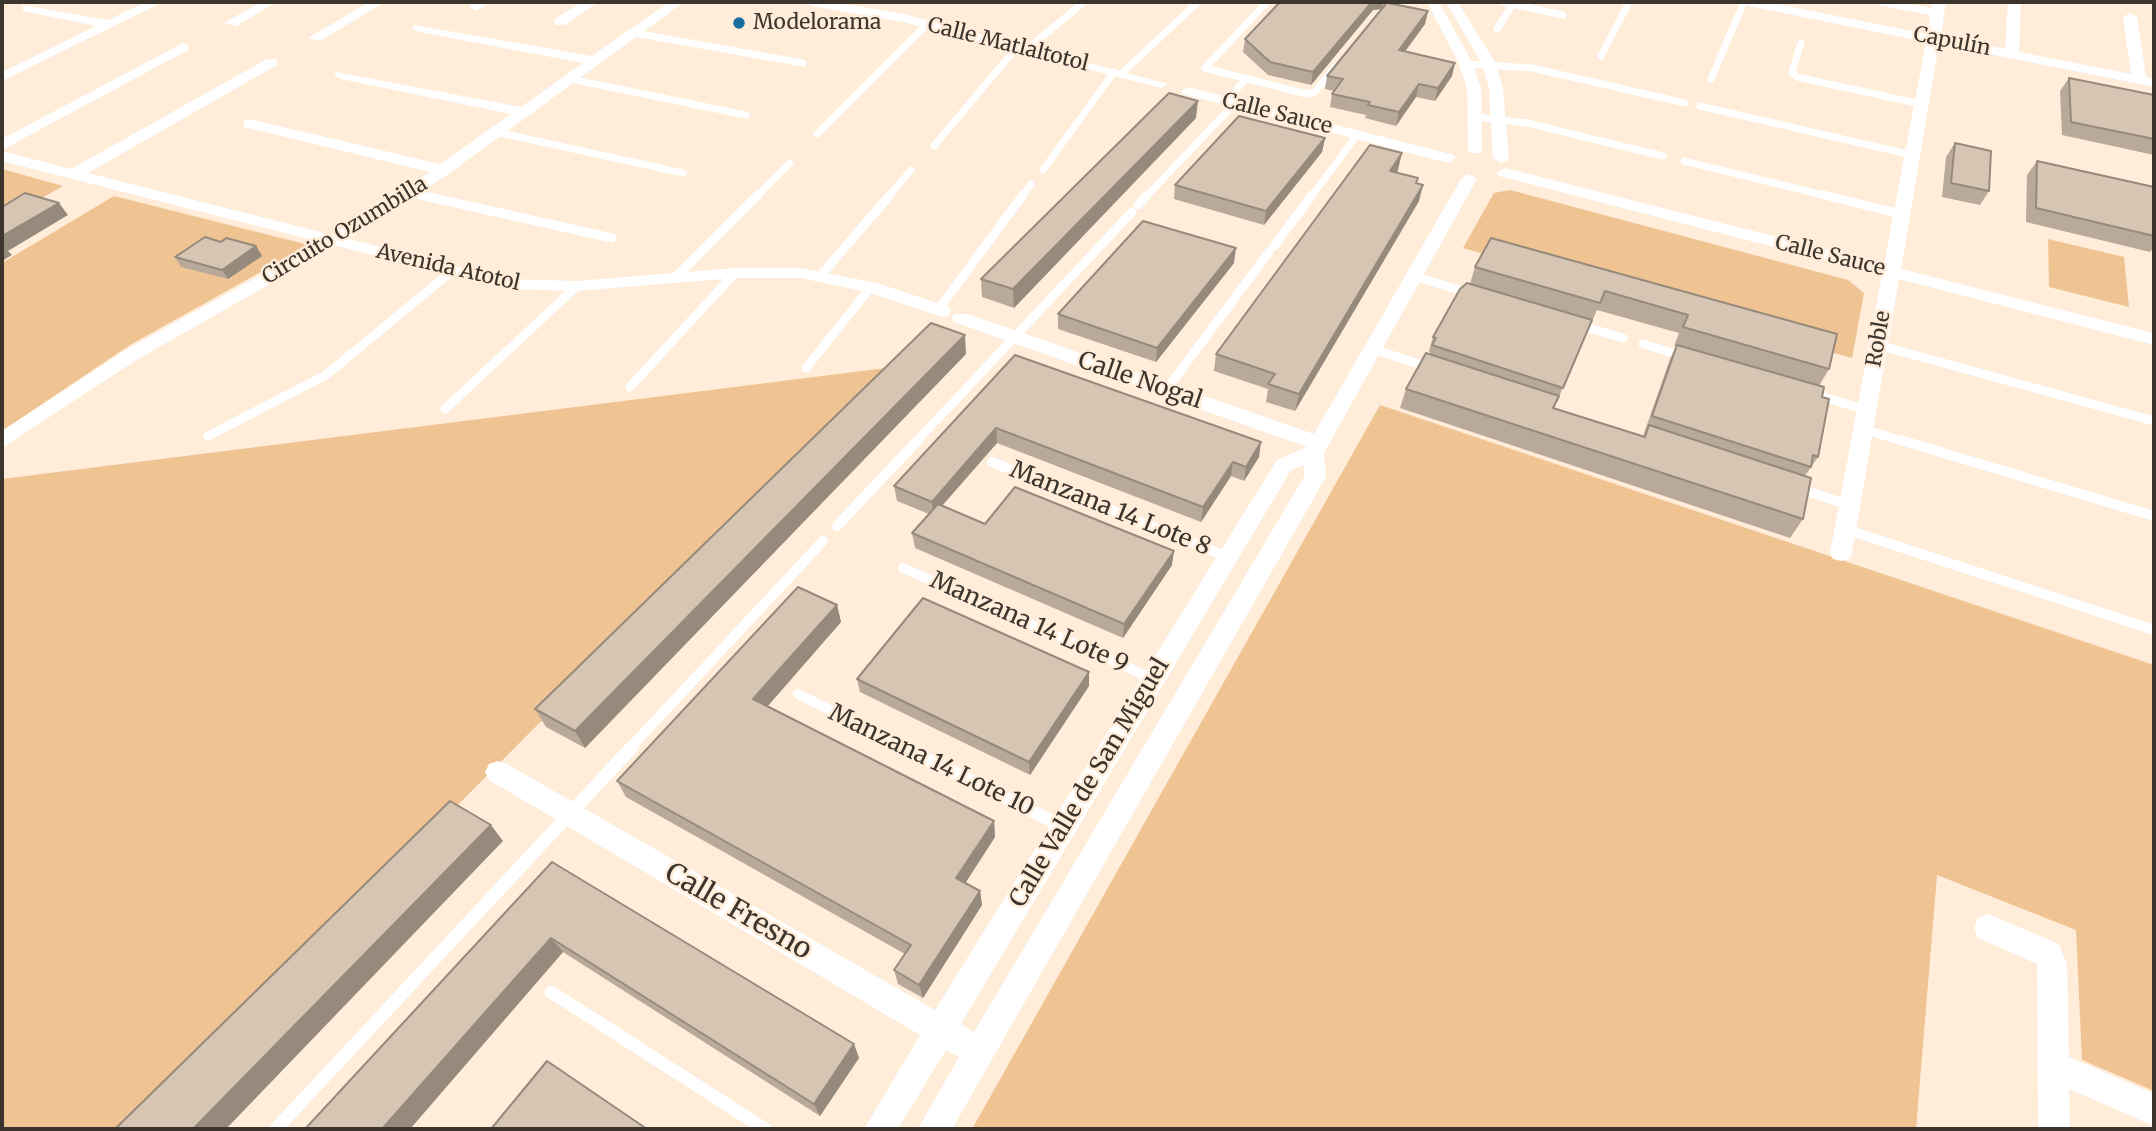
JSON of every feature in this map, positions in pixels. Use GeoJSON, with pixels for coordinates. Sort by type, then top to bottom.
{"type":"FeatureCollection","features":[{"type":"Feature","properties":{"kind":"street"},"geometry":{"type":"LineString","coordinates":[[5,72],[156,2]]}},
{"type":"Feature","properties":{"kind":"street"},"geometry":{"type":"LineString","coordinates":[[231,23],[270,2]]}},
{"type":"Feature","properties":{"kind":"street"},"geometry":{"type":"LineString","coordinates":[[315,38],[378,2]]}},
{"type":"Feature","properties":{"kind":"street"},"geometry":{"type":"LineString","coordinates":[[560,23],[591,2]]}},
{"type":"Feature","properties":{"kind":"street","name":"Circuito Ozumbilla"},"geometry":{"type":"LineString","coordinates":[[2,442],[131,355],[334,241],[411,193],[677,2]]}},
{"type":"Feature","properties":{"kind":"street","name":"Calle Matlaltotol"},"geometry":{"type":"LineString","coordinates":[[812,2],[927,24],[1161,84]]}},
{"type":"Feature","properties":{"kind":"street"},"geometry":{"type":"LineString","coordinates":[[1433,2],[1466,64],[1474,88],[1477,117],[1476,150],[1464,150],[1448,158],[1454,172],[1469,179],[1488,180],[1503,165],[1496,89],[1489,64],[1452,2]]}},
{"type":"Feature","properties":{"kind":"street","name":"Capulín"},"geometry":{"type":"LineString","coordinates":[[1747,2],[2154,83]]}},
{"type":"Feature","properties":{"kind":"street"},"geometry":{"type":"LineString","coordinates":[[2011,55],[2015,2]]}},
{"type":"Feature","properties":{"kind":"street","name":"Roble"},"geometry":{"type":"LineString","coordinates":[[1841,553],[1939,7]]}},
{"type":"Feature","properties":{"kind":"street"},"geometry":{"type":"LineString","coordinates":[[28,8],[106,24]]}},
{"type":"Feature","properties":{"kind":"street"},"geometry":{"type":"LineString","coordinates":[[2130,17],[2139,80]]}},
{"type":"Feature","properties":{"kind":"street"},"geometry":{"type":"LineString","coordinates":[[419,28],[594,61]]}},
{"type":"Feature","properties":{"kind":"street"},"geometry":{"type":"LineString","coordinates":[[2,145],[183,47]]}},
{"type":"Feature","properties":{"kind":"street"},"geometry":{"type":"LineString","coordinates":[[74,174],[272,62]]}},
{"type":"Feature","properties":{"kind":"street"},"geometry":{"type":"LineString","coordinates":[[341,75],[524,112]]}},
{"type":"Feature","properties":{"kind":"street","name":"Calle Sauce"},"geometry":{"type":"LineString","coordinates":[[1188,91],[1448,158]]}},
{"type":"Feature","properties":{"kind":"street"},"geometry":{"type":"LineString","coordinates":[[249,124],[444,170]]}},
{"type":"Feature","properties":{"kind":"street","name":"Calle Sauce"},"geometry":{"type":"LineString","coordinates":[[1476,150],[1503,165],[1891,272],[2154,339]]}},
{"type":"Feature","properties":{"kind":"street","name":"Avenida Atotol"},"geometry":{"type":"LineString","coordinates":[[2,156],[505,284],[577,286],[735,273],[821,275],[871,287],[940,310]]}},
{"type":"Feature","properties":{"kind":"street","name":"Calle Valle de San Miguel"},"geometry":{"type":"LineString","coordinates":[[934,1129],[1315,477],[1317,448],[1469,179]]}},
{"type":"Feature","properties":{"kind":"street","name":"Calle Nogal"},"geometry":{"type":"LineString","coordinates":[[961,318],[1166,390],[1317,448]]}},
{"type":"Feature","properties":{"kind":"street","name":"Calle Valle de San Miguel"},"geometry":{"type":"LineString","coordinates":[[880,1129],[1284,465],[1317,448]]}},
{"type":"Feature","properties":{"kind":"street","name":"Calle Fresno"},"geometry":{"type":"LineString","coordinates":[[498,772],[979,1052]]}},
{"type":"Feature","properties":{"kind":"street"},"geometry":{"type":"LineString","coordinates":[[1988,928],[2040,947],[2049,954],[2052,964],[2054,1129]]}},
{"type":"Feature","properties":{"kind":"street"},"geometry":{"type":"LineString","coordinates":[[2054,1066],[2154,1110]]}},
{"type":"Feature","properties":{"kind":"lane"},"geometry":{"type":"LineString","coordinates":[[933,146],[1022,48],[1084,2]]}},
{"type":"Feature","properties":{"kind":"lane"},"geometry":{"type":"LineString","coordinates":[[1042,170],[1118,73],[1198,2]]}},
{"type":"Feature","properties":{"kind":"lane"},"geometry":{"type":"LineString","coordinates":[[1267,2],[1205,67],[1310,93],[1339,63]]}},
{"type":"Feature","properties":{"kind":"lane"},"geometry":{"type":"LineString","coordinates":[[1503,2],[1563,15]]}},
{"type":"Feature","properties":{"kind":"lane"},"geometry":{"type":"LineString","coordinates":[[1601,55],[1629,2]]}},
{"type":"Feature","properties":{"kind":"lane"},"geometry":{"type":"LineString","coordinates":[[1711,79],[1747,2]]}},
{"type":"Feature","properties":{"kind":"lane"},"geometry":{"type":"LineString","coordinates":[[1881,2],[1939,7]]}},
{"type":"Feature","properties":{"kind":"lane"},"geometry":{"type":"LineString","coordinates":[[1497,29],[1513,4]]}},
{"type":"Feature","properties":{"kind":"lane"},"geometry":{"type":"LineString","coordinates":[[817,134],[927,24]]}},
{"type":"Feature","properties":{"kind":"lane"},"geometry":{"type":"LineString","coordinates":[[634,33],[803,63]]}},
{"type":"Feature","properties":{"kind":"lane"},"geometry":{"type":"LineString","coordinates":[[1801,43],[1794,75],[1921,104]]}},
{"type":"Feature","properties":{"kind":"lane"},"geometry":{"type":"LineString","coordinates":[[1466,64],[1532,68],[1685,103]]}},
{"type":"Feature","properties":{"kind":"lane"},"geometry":{"type":"LineString","coordinates":[[570,79],[746,115]]}},
{"type":"Feature","properties":{"kind":"lane"},"geometry":{"type":"LineString","coordinates":[[837,526],[1135,208],[1230,102],[1246,79]]}},
{"type":"Feature","properties":{"kind":"lane"},"geometry":{"type":"LineString","coordinates":[[1700,106],[1912,155]]}},
{"type":"Feature","properties":{"kind":"lane"},"geometry":{"type":"LineString","coordinates":[[1477,117],[1500,119],[1663,156]]}},
{"type":"Feature","properties":{"kind":"lane"},"geometry":{"type":"LineString","coordinates":[[496,132],[683,173]]}},
{"type":"Feature","properties":{"kind":"lane"},"geometry":{"type":"LineString","coordinates":[[1166,390],[1357,135]]}},
{"type":"Feature","properties":{"kind":"lane"},"geometry":{"type":"LineString","coordinates":[[1684,161],[1901,214]]}},
{"type":"Feature","properties":{"kind":"lane"},"geometry":{"type":"LineString","coordinates":[[675,278],[790,163]]}},
{"type":"Feature","properties":{"kind":"lane"},"geometry":{"type":"LineString","coordinates":[[821,275],[911,170]]}},
{"type":"Feature","properties":{"kind":"lane"},"geometry":{"type":"LineString","coordinates":[[940,310],[1031,184]]}},
{"type":"Feature","properties":{"kind":"lane"},"geometry":{"type":"LineString","coordinates":[[411,193],[612,238]]}},
{"type":"Feature","properties":{"kind":"lane"},"geometry":{"type":"LineString","coordinates":[[208,436],[326,375],[452,271]]}},
{"type":"Feature","properties":{"kind":"lane"},"geometry":{"type":"LineString","coordinates":[[630,387],[735,273]]}},
{"type":"Feature","properties":{"kind":"lane"},"geometry":{"type":"LineString","coordinates":[[1414,276],[1479,296]]}},
{"type":"Feature","properties":{"kind":"lane"},"geometry":{"type":"LineString","coordinates":[[445,409],[577,286]]}},
{"type":"Feature","properties":{"kind":"lane"},"geometry":{"type":"LineString","coordinates":[[806,368],[871,287]]}},
{"type":"Feature","properties":{"kind":"lane"},"geometry":{"type":"LineString","coordinates":[[1571,323],[1623,338]]}},
{"type":"Feature","properties":{"kind":"lane"},"geometry":{"type":"LineString","coordinates":[[1643,344],[1697,360]]}},
{"type":"Feature","properties":{"kind":"lane"},"geometry":{"type":"LineString","coordinates":[[1878,345],[2154,421]]}},
{"type":"Feature","properties":{"kind":"lane"},"geometry":{"type":"LineString","coordinates":[[1373,349],[1440,371]]}},
{"type":"Feature","properties":{"kind":"lane"},"geometry":{"type":"LineString","coordinates":[[1804,391],[1867,410]]}},
{"type":"Feature","properties":{"kind":"lane"},"geometry":{"type":"LineString","coordinates":[[1863,429],[2154,516]]}},
{"type":"Feature","properties":{"kind":"lane","name":"Manzana 14 Lote 8"},"geometry":{"type":"LineString","coordinates":[[992,462],[1228,557]]}},
{"type":"Feature","properties":{"kind":"lane"},"geometry":{"type":"LineString","coordinates":[[1790,485],[1849,505]]}},
{"type":"Feature","properties":{"kind":"lane"},"geometry":{"type":"LineString","coordinates":[[1845,529],[2154,630]]}},
{"type":"Feature","properties":{"kind":"lane"},"geometry":{"type":"LineString","coordinates":[[276,1129],[823,541]]}},
{"type":"Feature","properties":{"kind":"lane","name":"Manzana 14 Lote 9"},"geometry":{"type":"LineString","coordinates":[[904,568],[1154,679]]}},
{"type":"Feature","properties":{"kind":"lane","name":"Manzana 14 Lote 10"},"geometry":{"type":"LineString","coordinates":[[798,694],[1064,827]]}},
{"type":"Feature","properties":{"kind":"lane"},"geometry":{"type":"LineString","coordinates":[[551,992],[765,1129]]}},
{"type":"Feature","properties":{"kind":"shaded area"},"geometry":{"type":"Polygon","coordinates":[[[2,169],[63,186],[2,220],[2,169]]]}},
{"type":"Feature","properties":{"kind":"shaded area"},"geometry":{"type":"Polygon","coordinates":[[[1510,190],[1848,280],[1864,293],[1852,358],[1463,248],[1494,193],[1510,190]]]}},
{"type":"Feature","properties":{"kind":"shaded area"},"geometry":{"type":"Polygon","coordinates":[[[114,196],[309,245],[130,345],[2,431],[2,263],[114,196]]]}},
{"type":"Feature","properties":{"kind":"shaded area"},"geometry":{"type":"Polygon","coordinates":[[[2048,239],[2124,257],[2129,307],[2049,287],[2048,239]]]}},
{"type":"Feature","properties":{"kind":"shaded area"},"geometry":{"type":"Polygon","coordinates":[[[894,367],[135,1129],[2,1129],[2,479],[894,367]]]}},
{"type":"Feature","properties":{"kind":"shaded area"},"geometry":{"type":"Polygon","coordinates":[[[1380,405],[2154,665],[2154,1091],[2082,1060],[2076,930],[1937,875],[1916,1129],[972,1129],[1380,405]]]}},
{"type":"Feature","properties":{"kind":"building"},"geometry":{"type":"Polygon","coordinates":[[[1280,2],[1372,2],[1313,72],[1270,62],[1245,39],[1280,2]]]}},
{"type":"Feature","properties":{"kind":"building"},"geometry":{"type":"Polygon","coordinates":[[[1385,2],[1428,11],[1399,50],[1455,63],[1438,88],[1419,84],[1399,112],[1368,105],[1370,102],[1332,94],[1343,79],[1327,76],[1385,2]]]}},
{"type":"Feature","properties":{"kind":"building"},"geometry":{"type":"Polygon","coordinates":[[[2069,78],[2154,95],[2154,139],[2071,122],[2069,78]]]}},
{"type":"Feature","properties":{"kind":"building"},"geometry":{"type":"Polygon","coordinates":[[[1169,93],[1198,101],[1013,289],[981,279],[1169,93]]]}},
{"type":"Feature","properties":{"kind":"building"},"geometry":{"type":"Polygon","coordinates":[[[1239,116],[1325,138],[1266,211],[1175,185],[1239,116]]]}},
{"type":"Feature","properties":{"kind":"building"},"geometry":{"type":"Polygon","coordinates":[[[1955,143],[1991,151],[1989,191],[1951,183],[1955,143]]]}},
{"type":"Feature","properties":{"kind":"building"},"geometry":{"type":"Polygon","coordinates":[[[1370,145],[1402,153],[1390,171],[1418,178],[1416,183],[1423,185],[1299,394],[1268,384],[1275,374],[1216,354],[1370,145]]]}},
{"type":"Feature","properties":{"kind":"building"},"geometry":{"type":"Polygon","coordinates":[[[2037,161],[2154,187],[2154,236],[2036,208],[2037,161]]]}},
{"type":"Feature","properties":{"kind":"building"},"geometry":{"type":"Polygon","coordinates":[[[25,193],[59,203],[2,236],[2,207],[25,193]]]}},
{"type":"Feature","properties":{"kind":"building"},"geometry":{"type":"Polygon","coordinates":[[[1143,221],[1236,248],[1157,348],[1058,314],[1143,221]]]}},
{"type":"Feature","properties":{"kind":"building"},"geometry":{"type":"Polygon","coordinates":[[[205,237],[221,242],[226,238],[256,246],[222,270],[175,257],[205,237]]]}},
{"type":"Feature","properties":{"kind":"building"},"geometry":{"type":"Polygon","coordinates":[[[1491,238],[1837,334],[1829,369],[1683,327],[1688,315],[1605,291],[1600,303],[1475,267],[1491,238]]]}},
{"type":"Feature","properties":{"kind":"building"},"geometry":{"type":"Polygon","coordinates":[[[1467,283],[1592,320],[1563,388],[1432,345],[1436,338],[1433,337],[1460,289],[1467,283]]]}},
{"type":"Feature","properties":{"kind":"building"},"geometry":{"type":"Polygon","coordinates":[[[931,323],[965,335],[575,731],[535,709],[931,323]]]}},
{"type":"Feature","properties":{"kind":"building"},"geometry":{"type":"Polygon","coordinates":[[[1677,345],[1824,387],[1822,397],[1829,399],[1818,457],[1813,455],[1811,467],[1652,416],[1677,345]]]}},
{"type":"Feature","properties":{"kind":"building"},"geometry":{"type":"Polygon","coordinates":[[[1426,353],[1559,396],[1553,408],[1645,437],[1649,425],[1811,478],[1803,519],[1406,389],[1426,353]]]}},
{"type":"Feature","properties":{"kind":"building"},"geometry":{"type":"Polygon","coordinates":[[[1015,355],[1261,442],[1246,467],[1233,462],[1203,507],[996,428],[932,502],[894,486],[1015,355]]]}},
{"type":"Feature","properties":{"kind":"building"},"geometry":{"type":"Polygon","coordinates":[[[1015,487],[1174,551],[1124,624],[912,533],[938,504],[985,524],[1015,487]]]}},
{"type":"Feature","properties":{"kind":"building"},"geometry":{"type":"Polygon","coordinates":[[[798,587],[837,605],[753,699],[994,821],[956,878],[980,891],[919,985],[894,970],[911,945],[617,781],[798,587]]]}},
{"type":"Feature","properties":{"kind":"building"},"geometry":{"type":"Polygon","coordinates":[[[923,598],[1089,672],[1029,762],[857,679],[923,598]]]}},
{"type":"Feature","properties":{"kind":"building"},"geometry":{"type":"Polygon","coordinates":[[[450,801],[491,825],[193,1129],[115,1129],[450,801]]]}},
{"type":"Feature","properties":{"kind":"building"},"geometry":{"type":"Polygon","coordinates":[[[552,862],[854,1044],[814,1104],[551,938],[382,1129],[305,1129],[552,862]]]}},
{"type":"Feature","properties":{"kind":"building"},"geometry":{"type":"Polygon","coordinates":[[[547,1061],[647,1129],[491,1129],[547,1061]]]}},
{"type":"Feature","properties":{"kind":"place","name":"Modelorama"},"geometry":{"type":"Point","coordinates":[739,23]}}]}
